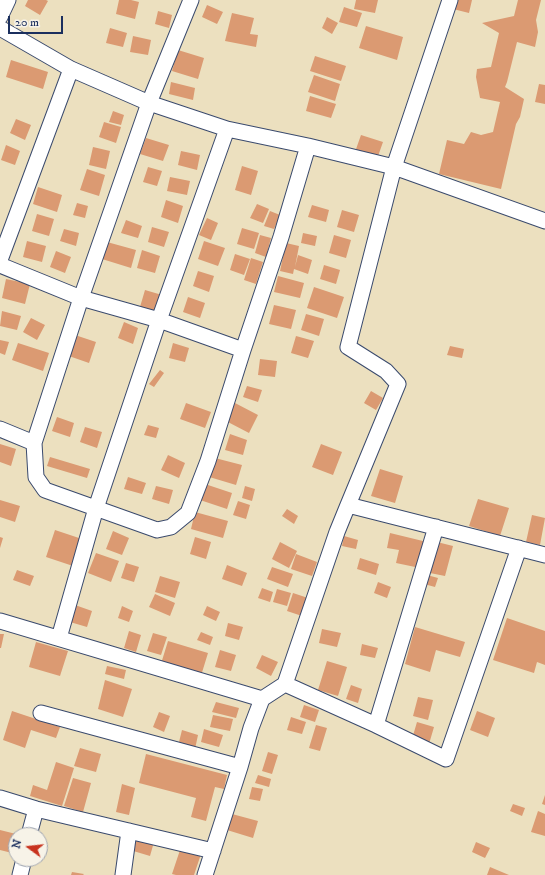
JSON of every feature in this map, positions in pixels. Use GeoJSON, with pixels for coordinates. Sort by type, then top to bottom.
{"type":"FeatureCollection","features":[{"type":"Feature","properties":{"kind":"street"},"geometry":{"type":"LineString","coordinates":[[0,17],[8,0]]}},
{"type":"Feature","properties":{"kind":"street"},"geometry":{"type":"LineString","coordinates":[[191,0],[150,103],[81,298],[34,443],[36,477],[45,490],[157,530],[171,527],[188,513],[208,461],[281,237],[308,146]]}},
{"type":"Feature","properties":{"kind":"street"},"geometry":{"type":"LineString","coordinates":[[205,875],[249,735],[262,699],[285,684],[337,532],[398,384],[386,371],[348,347],[394,167],[450,0]]}},
{"type":"Feature","properties":{"kind":"street"},"geometry":{"type":"LineString","coordinates":[[0,28],[72,69],[150,103],[227,129],[308,146],[394,167],[545,221]]}},
{"type":"Feature","properties":{"kind":"street"},"geometry":{"type":"LineString","coordinates":[[0,260],[72,69]]}},
{"type":"Feature","properties":{"kind":"street"},"geometry":{"type":"LineString","coordinates":[[59,638],[96,508],[159,320],[227,129]]}},
{"type":"Feature","properties":{"kind":"street"},"geometry":{"type":"LineString","coordinates":[[0,265],[81,298],[159,320],[243,350]]}},
{"type":"Feature","properties":{"kind":"street"},"geometry":{"type":"LineString","coordinates":[[0,429],[34,443]]}},
{"type":"Feature","properties":{"kind":"street"},"geometry":{"type":"LineString","coordinates":[[348,505],[545,555]]}},
{"type":"Feature","properties":{"kind":"street"},"geometry":{"type":"LineString","coordinates":[[376,725],[436,527]]}},
{"type":"Feature","properties":{"kind":"street"},"geometry":{"type":"LineString","coordinates":[[285,684],[376,725],[446,759],[519,548]]}},
{"type":"Feature","properties":{"kind":"street"},"geometry":{"type":"LineString","coordinates":[[0,621],[262,699]]}},
{"type":"Feature","properties":{"kind":"street"},"geometry":{"type":"LineString","coordinates":[[41,713],[240,767]]}},
{"type":"Feature","properties":{"kind":"street"},"geometry":{"type":"LineString","coordinates":[[0,798],[36,809],[213,851]]}},
{"type":"Feature","properties":{"kind":"street"},"geometry":{"type":"LineString","coordinates":[[31,827],[36,809]]}},
{"type":"Feature","properties":{"kind":"street"},"geometry":{"type":"LineString","coordinates":[[123,875],[129,831]]}},
{"type":"Feature","properties":{"kind":"building"},"geometry":{"type":"Polygon","coordinates":[[[28,0],[48,1],[40,15],[25,6],[28,0]]]}},
{"type":"Feature","properties":{"kind":"building"},"geometry":{"type":"Polygon","coordinates":[[[119,0],[139,2],[135,19],[116,14],[119,0]]]}},
{"type":"Feature","properties":{"kind":"building"},"geometry":{"type":"Polygon","coordinates":[[[356,0],[378,0],[375,13],[354,9],[356,0]]]}},
{"type":"Feature","properties":{"kind":"building"},"geometry":{"type":"Polygon","coordinates":[[[455,0],[472,0],[469,13],[453,9],[455,0]]]}},
{"type":"Feature","properties":{"kind":"building"},"geometry":{"type":"Polygon","coordinates":[[[518,0],[541,0],[536,20],[538,32],[535,47],[517,42],[505,87],[524,99],[520,117],[516,124],[501,189],[439,174],[447,140],[464,144],[471,132],[481,135],[493,132],[500,102],[480,98],[476,77],[477,69],[491,67],[499,33],[482,23],[514,16],[518,0]]]}},
{"type":"Feature","properties":{"kind":"building"},"geometry":{"type":"Polygon","coordinates":[[[207,5],[223,12],[217,24],[202,17],[207,5]]]}},
{"type":"Feature","properties":{"kind":"building"},"geometry":{"type":"Polygon","coordinates":[[[344,7],[362,13],[357,27],[339,22],[344,7]]]}},
{"type":"Feature","properties":{"kind":"building"},"geometry":{"type":"Polygon","coordinates":[[[158,11],[172,15],[169,28],[155,24],[158,11]]]}},
{"type":"Feature","properties":{"kind":"building"},"geometry":{"type":"Polygon","coordinates":[[[232,13],[254,18],[250,34],[258,35],[256,47],[225,41],[232,13]]]}},
{"type":"Feature","properties":{"kind":"building"},"geometry":{"type":"Polygon","coordinates":[[[327,17],[338,23],[332,34],[322,28],[327,17]]]}},
{"type":"Feature","properties":{"kind":"building"},"geometry":{"type":"Polygon","coordinates":[[[366,26],[403,37],[397,60],[359,48],[366,26]]]}},
{"type":"Feature","properties":{"kind":"building"},"geometry":{"type":"Polygon","coordinates":[[[110,28],[127,33],[123,47],[106,43],[110,28]]]}},
{"type":"Feature","properties":{"kind":"building"},"geometry":{"type":"Polygon","coordinates":[[[133,36],[151,40],[148,55],[130,52],[133,36]]]}},
{"type":"Feature","properties":{"kind":"building"},"geometry":{"type":"Polygon","coordinates":[[[178,50],[204,58],[198,79],[172,71],[178,50]]]}},
{"type":"Feature","properties":{"kind":"building"},"geometry":{"type":"Polygon","coordinates":[[[315,56],[346,66],[341,81],[310,71],[315,56]]]}},
{"type":"Feature","properties":{"kind":"building"},"geometry":{"type":"Polygon","coordinates":[[[11,60],[48,72],[43,89],[6,77],[11,60]]]}},
{"type":"Feature","properties":{"kind":"building"},"geometry":{"type":"Polygon","coordinates":[[[314,75],[340,84],[335,101],[308,92],[314,75]]]}},
{"type":"Feature","properties":{"kind":"building"},"geometry":{"type":"Polygon","coordinates":[[[171,82],[195,88],[193,100],[169,94],[171,82]]]}},
{"type":"Feature","properties":{"kind":"building"},"geometry":{"type":"Polygon","coordinates":[[[539,84],[545,85],[545,104],[535,102],[539,84]]]}},
{"type":"Feature","properties":{"kind":"building"},"geometry":{"type":"Polygon","coordinates":[[[310,96],[336,104],[331,118],[306,111],[310,96]]]}},
{"type":"Feature","properties":{"kind":"building"},"geometry":{"type":"Polygon","coordinates":[[[113,111],[124,115],[121,125],[109,122],[113,111]]]}},
{"type":"Feature","properties":{"kind":"building"},"geometry":{"type":"Polygon","coordinates":[[[16,119],[31,125],[25,140],[10,133],[16,119]]]}},
{"type":"Feature","properties":{"kind":"building"},"geometry":{"type":"Polygon","coordinates":[[[104,122],[121,127],[116,143],[99,137],[104,122]]]}},
{"type":"Feature","properties":{"kind":"building"},"geometry":{"type":"Polygon","coordinates":[[[361,135],[383,142],[377,159],[355,152],[361,135]]]}},
{"type":"Feature","properties":{"kind":"building"},"geometry":{"type":"Polygon","coordinates":[[[146,138],[169,145],[163,161],[140,154],[146,138]]]}},
{"type":"Feature","properties":{"kind":"building"},"geometry":{"type":"Polygon","coordinates":[[[6,145],[20,151],[15,165],[1,160],[6,145]]]}},
{"type":"Feature","properties":{"kind":"building"},"geometry":{"type":"Polygon","coordinates":[[[93,147],[110,151],[106,169],[89,165],[93,147]]]}},
{"type":"Feature","properties":{"kind":"building"},"geometry":{"type":"Polygon","coordinates":[[[181,151],[200,155],[197,170],[178,165],[181,151]]]}},
{"type":"Feature","properties":{"kind":"building"},"geometry":{"type":"Polygon","coordinates":[[[242,166],[258,171],[251,195],[235,190],[242,166]]]}},
{"type":"Feature","properties":{"kind":"building"},"geometry":{"type":"Polygon","coordinates":[[[148,167],[162,171],[157,186],[143,182],[148,167]]]}},
{"type":"Feature","properties":{"kind":"building"},"geometry":{"type":"Polygon","coordinates":[[[87,169],[105,175],[99,196],[80,190],[87,169]]]}},
{"type":"Feature","properties":{"kind":"building"},"geometry":{"type":"Polygon","coordinates":[[[170,177],[190,181],[187,195],[167,191],[170,177]]]}},
{"type":"Feature","properties":{"kind":"building"},"geometry":{"type":"Polygon","coordinates":[[[38,187],[62,195],[57,212],[33,204],[38,187]]]}},
{"type":"Feature","properties":{"kind":"building"},"geometry":{"type":"Polygon","coordinates":[[[166,200],[183,206],[178,223],[161,217],[166,200]]]}},
{"type":"Feature","properties":{"kind":"building"},"geometry":{"type":"Polygon","coordinates":[[[77,203],[88,206],[85,218],[73,215],[77,203]]]}},
{"type":"Feature","properties":{"kind":"building"},"geometry":{"type":"Polygon","coordinates":[[[257,204],[269,209],[263,223],[250,218],[257,204]]]}},
{"type":"Feature","properties":{"kind":"building"},"geometry":{"type":"Polygon","coordinates":[[[312,205],[329,210],[326,222],[308,217],[312,205]]]}},
{"type":"Feature","properties":{"kind":"building"},"geometry":{"type":"Polygon","coordinates":[[[342,210],[359,215],[354,232],[337,227],[342,210]]]}},
{"type":"Feature","properties":{"kind":"building"},"geometry":{"type":"Polygon","coordinates":[[[270,211],[280,215],[274,229],[264,226],[270,211]]]}},
{"type":"Feature","properties":{"kind":"building"},"geometry":{"type":"Polygon","coordinates":[[[37,214],[54,219],[49,236],[32,231],[37,214]]]}},
{"type":"Feature","properties":{"kind":"building"},"geometry":{"type":"Polygon","coordinates":[[[207,218],[218,223],[211,240],[199,235],[207,218]]]}},
{"type":"Feature","properties":{"kind":"building"},"geometry":{"type":"Polygon","coordinates":[[[126,220],[142,226],[138,238],[121,233],[126,220]]]}},
{"type":"Feature","properties":{"kind":"building"},"geometry":{"type":"Polygon","coordinates":[[[152,227],[169,232],[164,247],[148,242],[152,227]]]}},
{"type":"Feature","properties":{"kind":"building"},"geometry":{"type":"Polygon","coordinates":[[[242,228],[259,233],[254,249],[237,244],[242,228]]]}},
{"type":"Feature","properties":{"kind":"building"},"geometry":{"type":"Polygon","coordinates":[[[64,229],[79,233],[76,246],[60,241],[64,229]]]}},
{"type":"Feature","properties":{"kind":"building"},"geometry":{"type":"Polygon","coordinates":[[[303,233],[317,236],[315,246],[301,243],[303,233]]]}},
{"type":"Feature","properties":{"kind":"building"},"geometry":{"type":"Polygon","coordinates":[[[260,235],[271,238],[266,257],[255,253],[260,235]]]}},
{"type":"Feature","properties":{"kind":"building"},"geometry":{"type":"Polygon","coordinates":[[[334,235],[351,240],[346,258],[329,253],[334,235]]]}},
{"type":"Feature","properties":{"kind":"building"},"geometry":{"type":"Polygon","coordinates":[[[27,241],[46,246],[42,262],[23,257],[27,241]]]}},
{"type":"Feature","properties":{"kind":"building"},"geometry":{"type":"Polygon","coordinates":[[[204,241],[225,248],[218,266],[198,259],[204,241]]]}},
{"type":"Feature","properties":{"kind":"building"},"geometry":{"type":"Polygon","coordinates":[[[107,242],[136,250],[131,268],[102,259],[107,242]]]}},
{"type":"Feature","properties":{"kind":"building"},"geometry":{"type":"Polygon","coordinates":[[[286,243],[299,246],[295,267],[298,255],[312,260],[308,274],[294,269],[293,274],[280,271],[286,243]]]}},
{"type":"Feature","properties":{"kind":"building"},"geometry":{"type":"Polygon","coordinates":[[[142,250],[160,256],[155,273],[137,268],[142,250]]]}},
{"type":"Feature","properties":{"kind":"building"},"geometry":{"type":"Polygon","coordinates":[[[56,251],[71,257],[65,273],[50,267],[56,251]]]}},
{"type":"Feature","properties":{"kind":"building"},"geometry":{"type":"Polygon","coordinates":[[[235,254],[250,259],[244,275],[230,270],[235,254]]]}},
{"type":"Feature","properties":{"kind":"building"},"geometry":{"type":"Polygon","coordinates":[[[251,258],[263,262],[256,284],[244,280],[251,258]]]}},
{"type":"Feature","properties":{"kind":"building"},"geometry":{"type":"Polygon","coordinates":[[[324,265],[340,270],[336,284],[320,279],[324,265]]]}},
{"type":"Feature","properties":{"kind":"building"},"geometry":{"type":"Polygon","coordinates":[[[198,271],[214,276],[209,292],[193,286],[198,271]]]}},
{"type":"Feature","properties":{"kind":"building"},"geometry":{"type":"Polygon","coordinates":[[[278,276],[304,283],[300,298],[274,292],[278,276]]]}},
{"type":"Feature","properties":{"kind":"building"},"geometry":{"type":"Polygon","coordinates":[[[6,279],[30,284],[25,304],[2,298],[6,279]]]}},
{"type":"Feature","properties":{"kind":"building"},"geometry":{"type":"Polygon","coordinates":[[[314,287],[344,297],[337,318],[307,308],[314,287]]]}},
{"type":"Feature","properties":{"kind":"building"},"geometry":{"type":"Polygon","coordinates":[[[145,290],[162,295],[157,312],[140,307],[145,290]]]}},
{"type":"Feature","properties":{"kind":"building"},"geometry":{"type":"Polygon","coordinates":[[[188,297],[205,303],[200,318],[183,312],[188,297]]]}},
{"type":"Feature","properties":{"kind":"building"},"geometry":{"type":"Polygon","coordinates":[[[274,305],[296,310],[291,329],[269,324],[274,305]]]}},
{"type":"Feature","properties":{"kind":"building"},"geometry":{"type":"Polygon","coordinates":[[[2,311],[21,316],[17,330],[0,326],[2,311]]]}},
{"type":"Feature","properties":{"kind":"building"},"geometry":{"type":"Polygon","coordinates":[[[306,314],[324,319],[319,336],[301,330],[306,314]]]}},
{"type":"Feature","properties":{"kind":"building"},"geometry":{"type":"Polygon","coordinates":[[[31,318],[45,325],[37,340],[23,332],[31,318]]]}},
{"type":"Feature","properties":{"kind":"building"},"geometry":{"type":"Polygon","coordinates":[[[124,322],[138,328],[133,344],[118,338],[124,322]]]}},
{"type":"Feature","properties":{"kind":"building"},"geometry":{"type":"Polygon","coordinates":[[[72,334],[96,342],[89,363],[66,355],[72,334]]]}},
{"type":"Feature","properties":{"kind":"building"},"geometry":{"type":"Polygon","coordinates":[[[296,336],[314,341],[308,358],[291,353],[296,336]]]}},
{"type":"Feature","properties":{"kind":"building"},"geometry":{"type":"Polygon","coordinates":[[[0,340],[9,342],[5,355],[0,353],[0,340]]]}},
{"type":"Feature","properties":{"kind":"building"},"geometry":{"type":"Polygon","coordinates":[[[18,343],[49,353],[43,371],[12,360],[18,343]]]}},
{"type":"Feature","properties":{"kind":"building"},"geometry":{"type":"Polygon","coordinates":[[[173,343],[189,348],[185,362],[169,358],[173,343]]]}},
{"type":"Feature","properties":{"kind":"building"},"geometry":{"type":"Polygon","coordinates":[[[450,346],[464,349],[462,358],[447,355],[450,346]]]}},
{"type":"Feature","properties":{"kind":"building"},"geometry":{"type":"Polygon","coordinates":[[[260,359],[277,361],[275,377],[258,375],[260,359]]]}},
{"type":"Feature","properties":{"kind":"building"},"geometry":{"type":"Polygon","coordinates":[[[160,370],[164,373],[154,387],[149,384],[160,370]]]}},
{"type":"Feature","properties":{"kind":"building"},"geometry":{"type":"Polygon","coordinates":[[[247,386],[262,390],[258,402],[243,397],[247,386]]]}},
{"type":"Feature","properties":{"kind":"building"},"geometry":{"type":"Polygon","coordinates":[[[371,391],[383,398],[376,410],[364,403],[371,391]]]}},
{"type":"Feature","properties":{"kind":"building"},"geometry":{"type":"Polygon","coordinates":[[[186,403],[211,412],[205,428],[180,419],[186,403]]]}},
{"type":"Feature","properties":{"kind":"building"},"geometry":{"type":"Polygon","coordinates":[[[235,403],[258,415],[249,433],[226,421],[235,403]]]}},
{"type":"Feature","properties":{"kind":"building"},"geometry":{"type":"Polygon","coordinates":[[[57,417],[74,423],[70,437],[52,431],[57,417]]]}},
{"type":"Feature","properties":{"kind":"building"},"geometry":{"type":"Polygon","coordinates":[[[148,425],[159,428],[156,438],[144,435],[148,425]]]}},
{"type":"Feature","properties":{"kind":"building"},"geometry":{"type":"Polygon","coordinates":[[[85,427],[102,432],[97,448],[80,442],[85,427]]]}},
{"type":"Feature","properties":{"kind":"building"},"geometry":{"type":"Polygon","coordinates":[[[230,434],[247,440],[243,455],[225,450],[230,434]]]}},
{"type":"Feature","properties":{"kind":"building"},"geometry":{"type":"Polygon","coordinates":[[[0,444],[16,449],[11,466],[0,462],[0,444]]]}},
{"type":"Feature","properties":{"kind":"building"},"geometry":{"type":"Polygon","coordinates":[[[321,444],[342,452],[333,475],[312,467],[321,444]]]}},
{"type":"Feature","properties":{"kind":"building"},"geometry":{"type":"Polygon","coordinates":[[[168,455],[185,463],[179,478],[161,470],[168,455]]]}},
{"type":"Feature","properties":{"kind":"building"},"geometry":{"type":"Polygon","coordinates":[[[50,457],[90,469],[87,478],[47,466],[50,457]]]}},
{"type":"Feature","properties":{"kind":"building"},"geometry":{"type":"Polygon","coordinates":[[[211,457],[242,465],[236,485],[206,476],[211,457]]]}},
{"type":"Feature","properties":{"kind":"building"},"geometry":{"type":"Polygon","coordinates":[[[380,469],[403,476],[395,503],[371,496],[380,469]]]}},
{"type":"Feature","properties":{"kind":"building"},"geometry":{"type":"Polygon","coordinates":[[[128,477],[146,483],[142,494],[124,489],[128,477]]]}},
{"type":"Feature","properties":{"kind":"building"},"geometry":{"type":"Polygon","coordinates":[[[205,484],[232,493],[227,509],[200,500],[205,484]]]}},
{"type":"Feature","properties":{"kind":"building"},"geometry":{"type":"Polygon","coordinates":[[[156,486],[173,490],[169,504],[152,499],[156,486]]]}},
{"type":"Feature","properties":{"kind":"building"},"geometry":{"type":"Polygon","coordinates":[[[245,486],[255,489],[252,501],[242,498],[245,486]]]}},
{"type":"Feature","properties":{"kind":"building"},"geometry":{"type":"Polygon","coordinates":[[[478,499],[509,508],[500,536],[469,526],[478,499]]]}},
{"type":"Feature","properties":{"kind":"building"},"geometry":{"type":"Polygon","coordinates":[[[0,500],[20,506],[15,522],[0,517],[0,500]]]}},
{"type":"Feature","properties":{"kind":"building"},"geometry":{"type":"Polygon","coordinates":[[[238,501],[250,505],[246,519],[233,515],[238,501]]]}},
{"type":"Feature","properties":{"kind":"building"},"geometry":{"type":"Polygon","coordinates":[[[287,509],[298,516],[294,524],[282,516],[287,509]]]}},
{"type":"Feature","properties":{"kind":"building"},"geometry":{"type":"Polygon","coordinates":[[[195,512],[228,521],[223,538],[191,529],[195,512]]]}},
{"type":"Feature","properties":{"kind":"building"},"geometry":{"type":"Polygon","coordinates":[[[532,515],[545,518],[540,545],[526,542],[532,515]]]}},
{"type":"Feature","properties":{"kind":"building"},"geometry":{"type":"Polygon","coordinates":[[[55,530],[82,539],[73,566],[46,557],[55,530]]]}},
{"type":"Feature","properties":{"kind":"building"},"geometry":{"type":"Polygon","coordinates":[[[113,531],[129,538],[122,555],[106,549],[113,531]]]}},
{"type":"Feature","properties":{"kind":"building"},"geometry":{"type":"Polygon","coordinates":[[[390,533],[427,542],[420,568],[396,563],[399,550],[387,548],[390,533]]]}},
{"type":"Feature","properties":{"kind":"building"},"geometry":{"type":"Polygon","coordinates":[[[344,536],[358,540],[356,549],[342,546],[344,536]]]}},
{"type":"Feature","properties":{"kind":"building"},"geometry":{"type":"Polygon","coordinates":[[[0,537],[3,538],[0,548],[0,537]]]}},
{"type":"Feature","properties":{"kind":"building"},"geometry":{"type":"Polygon","coordinates":[[[195,537],[211,542],[206,559],[190,554],[195,537]]]}},
{"type":"Feature","properties":{"kind":"building"},"geometry":{"type":"Polygon","coordinates":[[[433,541],[453,546],[445,576],[425,572],[433,541]]]}},
{"type":"Feature","properties":{"kind":"building"},"geometry":{"type":"Polygon","coordinates":[[[280,542],[297,551],[289,568],[272,559],[280,542]]]}},
{"type":"Feature","properties":{"kind":"building"},"geometry":{"type":"Polygon","coordinates":[[[96,553],[119,561],[111,582],[88,573],[96,553]]]}},
{"type":"Feature","properties":{"kind":"building"},"geometry":{"type":"Polygon","coordinates":[[[296,554],[317,562],[312,576],[291,569],[296,554]]]}},
{"type":"Feature","properties":{"kind":"building"},"geometry":{"type":"Polygon","coordinates":[[[360,558],[379,564],[376,575],[357,569],[360,558]]]}},
{"type":"Feature","properties":{"kind":"building"},"geometry":{"type":"Polygon","coordinates":[[[126,563],[139,567],[134,582],[121,578],[126,563]]]}},
{"type":"Feature","properties":{"kind":"building"},"geometry":{"type":"Polygon","coordinates":[[[227,565],[247,573],[242,586],[222,579],[227,565]]]}},
{"type":"Feature","properties":{"kind":"building"},"geometry":{"type":"Polygon","coordinates":[[[272,567],[293,574],[288,587],[267,579],[272,567]]]}},
{"type":"Feature","properties":{"kind":"building"},"geometry":{"type":"Polygon","coordinates":[[[17,570],[34,576],[30,586],[13,580],[17,570]]]}},
{"type":"Feature","properties":{"kind":"building"},"geometry":{"type":"Polygon","coordinates":[[[427,575],[438,578],[435,587],[424,584],[427,575]]]}},
{"type":"Feature","properties":{"kind":"building"},"geometry":{"type":"Polygon","coordinates":[[[160,576],[180,582],[175,598],[155,592],[160,576]]]}},
{"type":"Feature","properties":{"kind":"building"},"geometry":{"type":"Polygon","coordinates":[[[378,582],[391,587],[387,598],[374,593],[378,582]]]}},
{"type":"Feature","properties":{"kind":"building"},"geometry":{"type":"Polygon","coordinates":[[[262,588],[273,592],[270,602],[258,598],[262,588]]]}},
{"type":"Feature","properties":{"kind":"building"},"geometry":{"type":"Polygon","coordinates":[[[277,589],[291,593],[287,606],[273,602],[277,589]]]}},
{"type":"Feature","properties":{"kind":"building"},"geometry":{"type":"Polygon","coordinates":[[[293,593],[308,598],[302,616],[287,611],[293,593]]]}},
{"type":"Feature","properties":{"kind":"building"},"geometry":{"type":"Polygon","coordinates":[[[155,594],[175,603],[170,616],[149,607],[155,594]]]}},
{"type":"Feature","properties":{"kind":"building"},"geometry":{"type":"Polygon","coordinates":[[[75,605],[92,611],[87,627],[70,622],[75,605]]]}},
{"type":"Feature","properties":{"kind":"building"},"geometry":{"type":"Polygon","coordinates":[[[122,606],[133,611],[129,622],[118,618],[122,606]]]}},
{"type":"Feature","properties":{"kind":"building"},"geometry":{"type":"Polygon","coordinates":[[[207,606],[220,612],[216,621],[203,615],[207,606]]]}},
{"type":"Feature","properties":{"kind":"building"},"geometry":{"type":"Polygon","coordinates":[[[507,618],[545,631],[545,665],[537,662],[534,673],[493,660],[507,618]]]}},
{"type":"Feature","properties":{"kind":"building"},"geometry":{"type":"Polygon","coordinates":[[[228,623],[243,627],[239,640],[225,636],[228,623]]]}},
{"type":"Feature","properties":{"kind":"building"},"geometry":{"type":"Polygon","coordinates":[[[415,627],[465,642],[460,657],[436,650],[430,672],[405,664],[415,627]]]}},
{"type":"Feature","properties":{"kind":"building"},"geometry":{"type":"Polygon","coordinates":[[[322,629],[341,633],[337,647],[319,643],[322,629]]]}},
{"type":"Feature","properties":{"kind":"building"},"geometry":{"type":"Polygon","coordinates":[[[129,631],[141,635],[136,652],[124,648],[129,631]]]}},
{"type":"Feature","properties":{"kind":"building"},"geometry":{"type":"Polygon","coordinates":[[[201,632],[213,637],[210,645],[197,640],[201,632]]]}},
{"type":"Feature","properties":{"kind":"building"},"geometry":{"type":"Polygon","coordinates":[[[153,633],[167,637],[161,655],[147,651],[153,633]]]}},
{"type":"Feature","properties":{"kind":"building"},"geometry":{"type":"Polygon","coordinates":[[[0,634],[4,634],[1,648],[0,648],[0,634]]]}},
{"type":"Feature","properties":{"kind":"building"},"geometry":{"type":"Polygon","coordinates":[[[168,641],[208,653],[200,679],[160,667],[168,641]]]}},
{"type":"Feature","properties":{"kind":"building"},"geometry":{"type":"Polygon","coordinates":[[[36,642],[68,651],[60,676],[29,667],[36,642]]]}},
{"type":"Feature","properties":{"kind":"building"},"geometry":{"type":"Polygon","coordinates":[[[362,644],[378,648],[375,658],[360,655],[362,644]]]}},
{"type":"Feature","properties":{"kind":"building"},"geometry":{"type":"Polygon","coordinates":[[[220,650],[236,655],[231,671],[215,667],[220,650]]]}},
{"type":"Feature","properties":{"kind":"building"},"geometry":{"type":"Polygon","coordinates":[[[262,655],[278,662],[271,676],[256,668],[262,655]]]}},
{"type":"Feature","properties":{"kind":"building"},"geometry":{"type":"Polygon","coordinates":[[[327,661],[347,667],[338,696],[318,690],[327,661]]]}},
{"type":"Feature","properties":{"kind":"building"},"geometry":{"type":"Polygon","coordinates":[[[107,666],[126,670],[124,679],[105,674],[107,666]]]}},
{"type":"Feature","properties":{"kind":"building"},"geometry":{"type":"Polygon","coordinates":[[[105,680],[132,689],[123,717],[98,709],[105,680]]]}},
{"type":"Feature","properties":{"kind":"building"},"geometry":{"type":"Polygon","coordinates":[[[351,685],[362,689],[358,703],[346,699],[351,685]]]}},
{"type":"Feature","properties":{"kind":"building"},"geometry":{"type":"Polygon","coordinates":[[[418,697],[433,700],[428,720],[413,716],[418,697]]]}},
{"type":"Feature","properties":{"kind":"building"},"geometry":{"type":"Polygon","coordinates":[[[216,702],[239,708],[236,718],[212,712],[216,702]]]}},
{"type":"Feature","properties":{"kind":"building"},"geometry":{"type":"Polygon","coordinates":[[[304,705],[319,710],[315,722],[300,717],[304,705]]]}},
{"type":"Feature","properties":{"kind":"building"},"geometry":{"type":"Polygon","coordinates":[[[12,711],[60,727],[56,738],[31,730],[25,748],[3,740],[12,711]]]}},
{"type":"Feature","properties":{"kind":"building"},"geometry":{"type":"Polygon","coordinates":[[[477,711],[495,718],[488,737],[470,730],[477,711]]]}},
{"type":"Feature","properties":{"kind":"building"},"geometry":{"type":"Polygon","coordinates":[[[159,712],[170,716],[164,732],[153,727],[159,712]]]}},
{"type":"Feature","properties":{"kind":"building"},"geometry":{"type":"Polygon","coordinates":[[[213,715],[233,719],[230,731],[210,727],[213,715]]]}},
{"type":"Feature","properties":{"kind":"building"},"geometry":{"type":"Polygon","coordinates":[[[291,717],[306,722],[302,734],[287,730],[291,717]]]}},
{"type":"Feature","properties":{"kind":"building"},"geometry":{"type":"Polygon","coordinates":[[[417,722],[434,727],[429,744],[412,739],[417,722]]]}},
{"type":"Feature","properties":{"kind":"building"},"geometry":{"type":"Polygon","coordinates":[[[316,725],[327,728],[320,751],[309,748],[316,725]]]}},
{"type":"Feature","properties":{"kind":"building"},"geometry":{"type":"Polygon","coordinates":[[[204,729],[223,735],[219,747],[201,742],[204,729]]]}},
{"type":"Feature","properties":{"kind":"building"},"geometry":{"type":"Polygon","coordinates":[[[182,730],[198,735],[195,749],[178,746],[182,730]]]}},
{"type":"Feature","properties":{"kind":"building"},"geometry":{"type":"Polygon","coordinates":[[[80,748],[101,754],[96,772],[74,766],[80,748]]]}},
{"type":"Feature","properties":{"kind":"building"},"geometry":{"type":"Polygon","coordinates":[[[268,752],[278,755],[272,774],[262,771],[268,752]]]}},
{"type":"Feature","properties":{"kind":"building"},"geometry":{"type":"Polygon","coordinates":[[[146,754],[227,775],[224,789],[215,787],[206,821],[191,817],[196,798],[139,783],[146,754]]]}},
{"type":"Feature","properties":{"kind":"building"},"geometry":{"type":"Polygon","coordinates":[[[56,762],[74,768],[62,806],[30,796],[33,785],[47,790],[56,762]]]}},
{"type":"Feature","properties":{"kind":"building"},"geometry":{"type":"Polygon","coordinates":[[[258,775],[271,779],[269,787],[255,783],[258,775]]]}},
{"type":"Feature","properties":{"kind":"building"},"geometry":{"type":"Polygon","coordinates":[[[73,778],[91,783],[83,812],[64,806],[73,778]]]}},
{"type":"Feature","properties":{"kind":"building"},"geometry":{"type":"Polygon","coordinates":[[[122,784],[135,788],[129,815],[116,812],[122,784]]]}},
{"type":"Feature","properties":{"kind":"building"},"geometry":{"type":"Polygon","coordinates":[[[252,787],[263,789],[260,801],[249,799],[252,787]]]}},
{"type":"Feature","properties":{"kind":"building"},"geometry":{"type":"Polygon","coordinates":[[[545,795],[545,805],[542,804],[545,795]]]}},
{"type":"Feature","properties":{"kind":"building"},"geometry":{"type":"Polygon","coordinates":[[[513,804],[525,808],[522,816],[510,811],[513,804]]]}},
{"type":"Feature","properties":{"kind":"building"},"geometry":{"type":"Polygon","coordinates":[[[538,811],[545,814],[545,836],[531,832],[538,811]]]}},
{"type":"Feature","properties":{"kind":"building"},"geometry":{"type":"Polygon","coordinates":[[[232,814],[258,821],[253,838],[227,830],[232,814]]]}},
{"type":"Feature","properties":{"kind":"building"},"geometry":{"type":"Polygon","coordinates":[[[0,830],[8,832],[8,852],[0,850],[0,830]]]}},
{"type":"Feature","properties":{"kind":"building"},"geometry":{"type":"Polygon","coordinates":[[[134,836],[154,842],[150,856],[130,850],[134,836]]]}},
{"type":"Feature","properties":{"kind":"building"},"geometry":{"type":"Polygon","coordinates":[[[476,842],[490,848],[485,858],[472,852],[476,842]]]}},
{"type":"Feature","properties":{"kind":"building"},"geometry":{"type":"Polygon","coordinates":[[[181,847],[201,854],[194,875],[172,874],[181,847]]]}},
{"type":"Feature","properties":{"kind":"building"},"geometry":{"type":"Polygon","coordinates":[[[490,867],[509,875],[487,875],[490,867]]]}},
{"type":"Feature","properties":{"kind":"building"},"geometry":{"type":"Polygon","coordinates":[[[72,872],[84,874],[71,875],[72,872]]]}}]}
